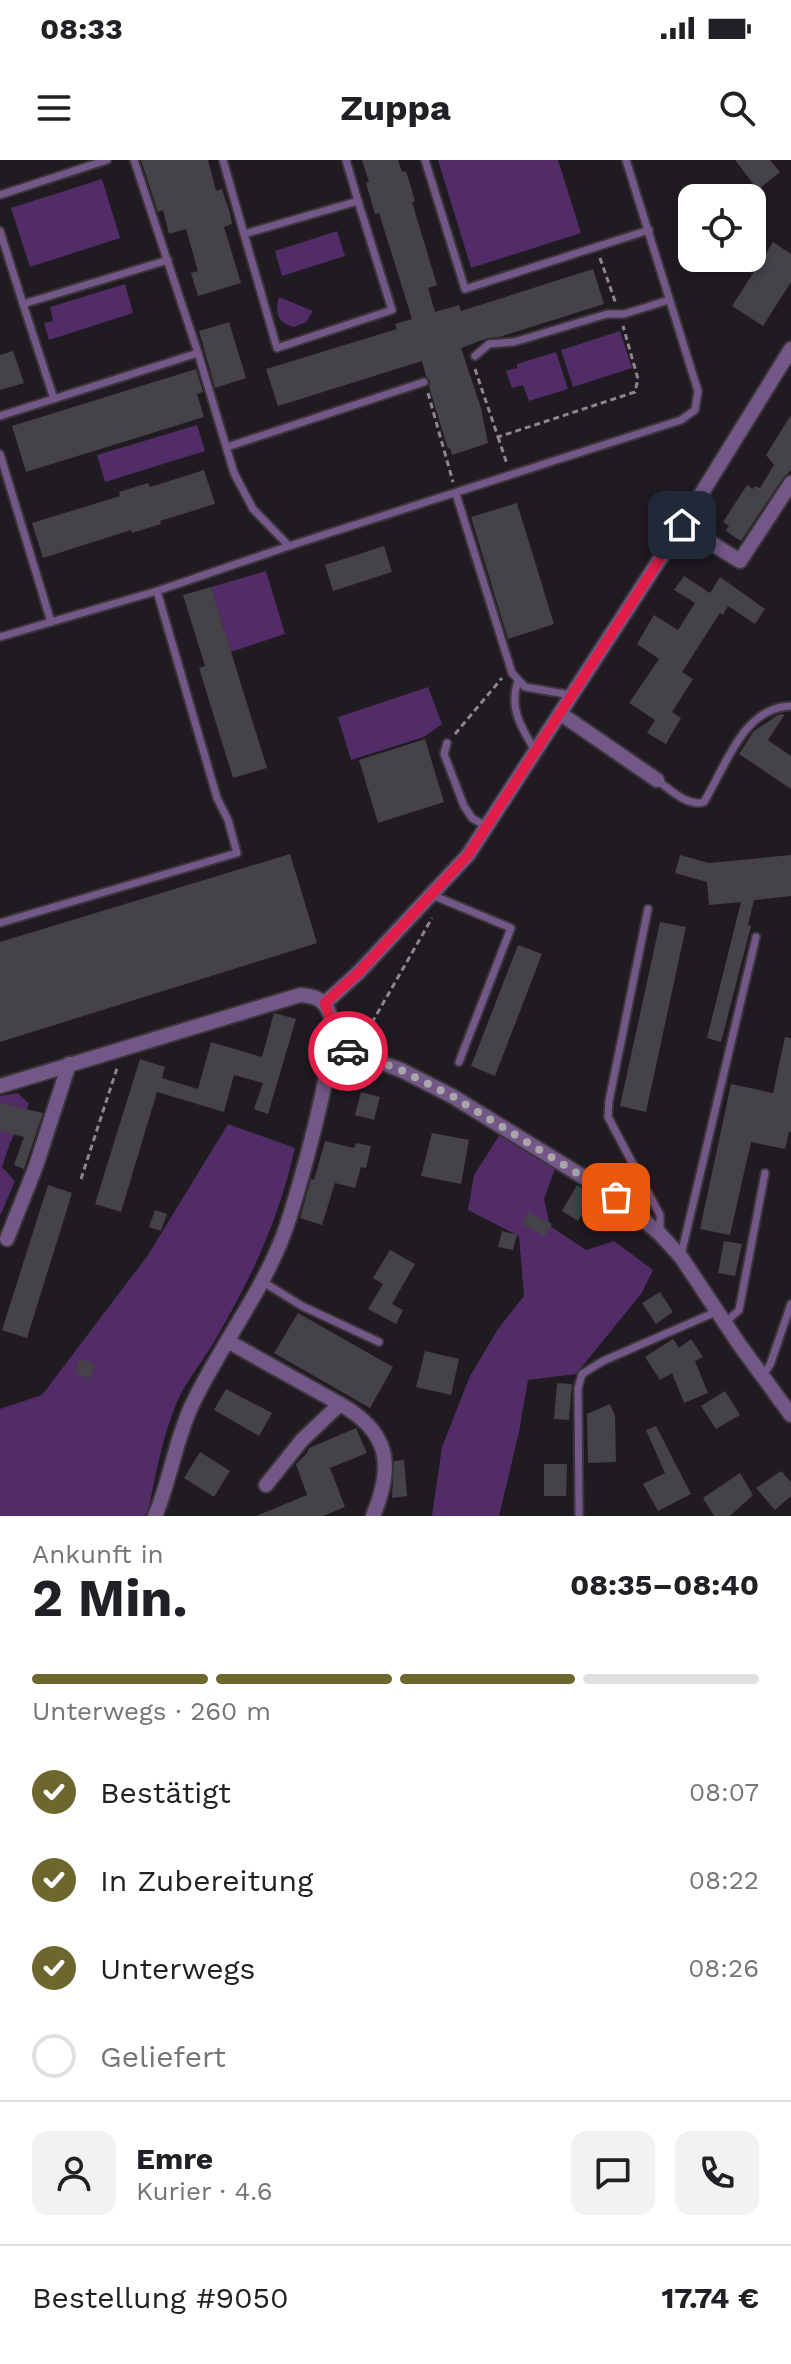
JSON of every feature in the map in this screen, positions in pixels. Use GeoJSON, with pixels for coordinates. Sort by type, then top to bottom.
{"type":"FeatureCollection","features":[{"type":"Feature","properties":{"kind":"street"},"geometry":{"type":"LineString","coordinates":[[325,1003],[436,897],[468,855],[682,525],[791,349]]}},
{"type":"Feature","properties":{"kind":"street"},"geometry":{"type":"LineString","coordinates":[[682,525],[740,561],[791,483]]}},
{"type":"Feature","properties":{"kind":"street"},"geometry":{"type":"LineString","coordinates":[[561,714],[657,780]]}},
{"type":"Feature","properties":{"kind":"street"},"geometry":{"type":"LineString","coordinates":[[0,1086],[285,998],[311,996],[325,1003],[333,1028],[332,1045],[310,1148],[283,1236],[229,1342],[191,1406],[155,1516]]}},
{"type":"Feature","properties":{"kind":"street"},"geometry":{"type":"LineString","coordinates":[[332,1045],[401,1070],[452,1096],[616,1197],[660,1234],[681,1257],[791,1415]]}},
{"type":"Feature","properties":{"kind":"street"},"geometry":{"type":"LineString","coordinates":[[7,1239],[36,1166],[69,1064]]}},
{"type":"Feature","properties":{"kind":"street"},"geometry":{"type":"LineString","coordinates":[[229,1342],[340,1404],[373,1428],[385,1456],[385,1483],[373,1516]]}},
{"type":"Feature","properties":{"kind":"street"},"geometry":{"type":"LineString","coordinates":[[266,1485],[302,1440],[340,1404]]}},
{"type":"Feature","properties":{"kind":"lane"},"geometry":{"type":"LineString","coordinates":[[0,195],[107,160]]}},
{"type":"Feature","properties":{"kind":"lane"},"geometry":{"type":"LineString","coordinates":[[134,160],[243,494],[253,509],[289,546]]}},
{"type":"Feature","properties":{"kind":"lane"},"geometry":{"type":"LineString","coordinates":[[223,160],[277,348],[392,310],[346,160]]}},
{"type":"Feature","properties":{"kind":"lane"},"geometry":{"type":"LineString","coordinates":[[425,160],[465,289],[649,230]]}},
{"type":"Feature","properties":{"kind":"lane"},"geometry":{"type":"LineString","coordinates":[[0,637],[157,591],[456,494],[681,420],[695,410],[698,391],[626,160]]}},
{"type":"Feature","properties":{"kind":"lane"},"geometry":{"type":"LineString","coordinates":[[244,234],[358,201]]}},
{"type":"Feature","properties":{"kind":"lane"},"geometry":{"type":"LineString","coordinates":[[0,231],[54,399]]}},
{"type":"Feature","properties":{"kind":"lane"},"geometry":{"type":"LineString","coordinates":[[23,304],[168,260]]}},
{"type":"Feature","properties":{"kind":"lane"},"geometry":{"type":"LineString","coordinates":[[475,356],[489,344],[514,342],[607,314],[619,315],[669,300]]}},
{"type":"Feature","properties":{"kind":"lane"},"geometry":{"type":"LineString","coordinates":[[0,416],[198,353]]}},
{"type":"Feature","properties":{"kind":"lane"},"geometry":{"type":"LineString","coordinates":[[227,447],[424,382]]}},
{"type":"Feature","properties":{"kind":"lane"},"geometry":{"type":"LineString","coordinates":[[0,454],[51,622]]}},
{"type":"Feature","properties":{"kind":"lane"},"geometry":{"type":"LineString","coordinates":[[0,481],[10,487]]}},
{"type":"Feature","properties":{"kind":"lane"},"geometry":{"type":"LineString","coordinates":[[456,494],[510,668],[525,687],[573,695]]}},
{"type":"Feature","properties":{"kind":"lane"},"geometry":{"type":"LineString","coordinates":[[0,923],[237,853],[228,820],[217,798],[157,591]]}},
{"type":"Feature","properties":{"kind":"lane"},"geometry":{"type":"LineString","coordinates":[[518,681],[513,704],[521,727],[536,752]]}},
{"type":"Feature","properties":{"kind":"lane"},"geometry":{"type":"LineString","coordinates":[[657,780],[688,801],[696,804],[704,802],[736,745],[758,716],[774,707],[791,706]]}},
{"type":"Feature","properties":{"kind":"lane"},"geometry":{"type":"LineString","coordinates":[[447,743],[444,754],[464,806],[472,818],[487,827]]}},
{"type":"Feature","properties":{"kind":"lane"},"geometry":{"type":"LineString","coordinates":[[436,897],[511,928],[459,1062]]}},
{"type":"Feature","properties":{"kind":"lane"},"geometry":{"type":"LineString","coordinates":[[648,909],[608,1117],[660,1215],[660,1234]]}},
{"type":"Feature","properties":{"kind":"lane"},"geometry":{"type":"LineString","coordinates":[[681,1257],[756,937]]}},
{"type":"Feature","properties":{"kind":"lane"},"geometry":{"type":"LineString","coordinates":[[579,1516],[578,1388],[582,1374],[603,1361],[739,1310],[765,1173]]}},
{"type":"Feature","properties":{"kind":"lane"},"geometry":{"type":"LineString","coordinates":[[261,1280],[302,1306],[379,1342]]}},
{"type":"Feature","properties":{"kind":"lane"},"geometry":{"type":"LineString","coordinates":[[762,1376],[770,1365],[791,1304]]}},
{"type":"Feature","properties":{"kind":"path"},"geometry":{"type":"LineString","coordinates":[[498,437],[635,392],[638,379],[596,247]]}},
{"type":"Feature","properties":{"kind":"path"},"geometry":{"type":"LineString","coordinates":[[475,356],[475,367],[510,475]]}},
{"type":"Feature","properties":{"kind":"path"},"geometry":{"type":"LineString","coordinates":[[424,382],[456,494]]}},
{"type":"Feature","properties":{"kind":"path"},"geometry":{"type":"LineString","coordinates":[[447,743],[510,668]]}},
{"type":"Feature","properties":{"kind":"path"},"geometry":{"type":"LineString","coordinates":[[354,1053],[436,897]]}},
{"type":"Feature","properties":{"kind":"path"},"geometry":{"type":"LineString","coordinates":[[81,1179],[124,1049]]}},
{"type":"Feature","properties":{"kind":"shaded area"},"geometry":{"type":"Polygon","coordinates":[[[438,160],[558,160],[581,233],[471,268],[438,160]]]}},
{"type":"Feature","properties":{"kind":"shaded area"},"geometry":{"type":"Polygon","coordinates":[[[102,179],[120,238],[30,267],[11,208],[102,179]]]}},
{"type":"Feature","properties":{"kind":"shaded area"},"geometry":{"type":"Polygon","coordinates":[[[337,231],[345,256],[282,276],[275,251],[337,231]]]}},
{"type":"Feature","properties":{"kind":"shaded area"},"geometry":{"type":"Polygon","coordinates":[[[125,284],[133,313],[49,340],[44,323],[53,321],[50,307],[125,284]]]}},
{"type":"Feature","properties":{"kind":"shaded area"},"geometry":{"type":"Polygon","coordinates":[[[279,297],[313,311],[306,322],[294,327],[284,323],[277,307],[279,297]]]}},
{"type":"Feature","properties":{"kind":"shaded area"},"geometry":{"type":"Polygon","coordinates":[[[620,331],[632,368],[573,387],[561,350],[620,331]]]}},
{"type":"Feature","properties":{"kind":"shaded area"},"geometry":{"type":"Polygon","coordinates":[[[556,352],[568,389],[529,401],[523,385],[512,388],[506,371],[517,368],[517,364],[556,352]]]}},
{"type":"Feature","properties":{"kind":"shaded area"},"geometry":{"type":"Polygon","coordinates":[[[197,425],[205,451],[105,482],[97,455],[197,425]]]}},
{"type":"Feature","properties":{"kind":"shaded area"},"geometry":{"type":"Polygon","coordinates":[[[266,571],[285,634],[231,652],[211,587],[266,571]]]}},
{"type":"Feature","properties":{"kind":"shaded area"},"geometry":{"type":"Polygon","coordinates":[[[428,687],[442,724],[424,737],[351,760],[338,717],[428,687]]]}},
{"type":"Feature","properties":{"kind":"shaded area"},"geometry":{"type":"Polygon","coordinates":[[[18,1093],[29,1104],[2,1167],[15,1181],[0,1216],[0,1096],[18,1093]]]}},
{"type":"Feature","properties":{"kind":"shaded area"},"geometry":{"type":"Polygon","coordinates":[[[228,1124],[295,1148],[273,1222],[254,1267],[213,1344],[176,1404],[163,1443],[148,1511],[145,1516],[0,1516],[0,1409],[42,1395],[148,1255],[228,1124]]]}},
{"type":"Feature","properties":{"kind":"shaded area"},"geometry":{"type":"Polygon","coordinates":[[[504,1128],[558,1160],[544,1199],[550,1226],[586,1250],[614,1241],[653,1270],[641,1294],[576,1374],[528,1380],[499,1516],[432,1516],[442,1447],[470,1376],[498,1329],[524,1296],[519,1236],[468,1210],[474,1175],[504,1128]]]}},
{"type":"Feature","properties":{"kind":"building"},"geometry":{"type":"Polygon","coordinates":[[[141,160],[208,160],[216,191],[222,189],[230,213],[232,224],[224,227],[241,283],[198,296],[191,273],[198,271],[186,229],[169,234],[163,210],[158,212],[141,160]]]}},
{"type":"Feature","properties":{"kind":"building"},"geometry":{"type":"Polygon","coordinates":[[[362,160],[398,160],[402,172],[406,171],[437,285],[428,288],[435,312],[459,305],[461,311],[593,269],[604,304],[461,348],[481,408],[488,443],[452,455],[422,361],[278,406],[266,369],[397,329],[395,324],[412,319],[379,213],[375,214],[362,160]]]}},
{"type":"Feature","properties":{"kind":"building"},"geometry":{"type":"Polygon","coordinates":[[[735,160],[770,160],[780,172],[765,184],[753,184],[735,160]]]}},
{"type":"Feature","properties":{"kind":"building"},"geometry":{"type":"Polygon","coordinates":[[[773,242],[791,254],[791,282],[763,326],[732,306],[754,272],[766,272],[766,253],[773,242]]]}},
{"type":"Feature","properties":{"kind":"building"},"geometry":{"type":"Polygon","coordinates":[[[229,322],[246,378],[215,388],[199,331],[229,322]]]}},
{"type":"Feature","properties":{"kind":"building"},"geometry":{"type":"Polygon","coordinates":[[[13,351],[24,383],[0,390],[0,355],[13,351]]]}},
{"type":"Feature","properties":{"kind":"building"},"geometry":{"type":"Polygon","coordinates":[[[196,369],[203,392],[197,394],[204,417],[26,472],[12,426],[196,369]]]}},
{"type":"Feature","properties":{"kind":"building"},"geometry":{"type":"Polygon","coordinates":[[[791,415],[791,470],[741,541],[726,530],[729,526],[723,522],[747,485],[753,489],[755,486],[760,488],[774,465],[766,455],[791,415]]]}},
{"type":"Feature","properties":{"kind":"building"},"geometry":{"type":"Polygon","coordinates":[[[204,470],[215,504],[160,521],[161,524],[132,533],[131,530],[43,558],[32,523],[120,496],[119,492],[148,483],[150,487],[204,470]]]}},
{"type":"Feature","properties":{"kind":"building"},"geometry":{"type":"Polygon","coordinates":[[[517,503],[554,624],[508,639],[471,517],[517,503]]]}},
{"type":"Feature","properties":{"kind":"building"},"geometry":{"type":"Polygon","coordinates":[[[384,546],[392,572],[333,591],[325,565],[384,546]]]}},
{"type":"Feature","properties":{"kind":"building"},"geometry":{"type":"Polygon","coordinates":[[[684,576],[710,593],[720,577],[765,609],[755,624],[728,606],[723,615],[720,613],[682,672],[693,679],[672,712],[681,718],[666,744],[647,733],[655,720],[629,703],[659,659],[637,644],[654,615],[678,630],[695,603],[674,590],[684,576]]]}},
{"type":"Feature","properties":{"kind":"building"},"geometry":{"type":"Polygon","coordinates":[[[211,587],[267,768],[233,778],[199,668],[205,666],[183,595],[211,587]]]}},
{"type":"Feature","properties":{"kind":"building"},"geometry":{"type":"Polygon","coordinates":[[[785,714],[768,740],[791,756],[791,789],[739,754],[754,731],[778,715],[785,714]]]}},
{"type":"Feature","properties":{"kind":"building"},"geometry":{"type":"Polygon","coordinates":[[[425,739],[444,802],[378,823],[359,760],[425,739]]]}},
{"type":"Feature","properties":{"kind":"building"},"geometry":{"type":"Polygon","coordinates":[[[290,854],[317,943],[0,1042],[0,942],[290,854]]]}},
{"type":"Feature","properties":{"kind":"building"},"geometry":{"type":"Polygon","coordinates":[[[680,855],[709,863],[791,855],[791,896],[754,900],[748,925],[751,926],[721,1042],[707,1038],[741,902],[709,905],[707,882],[675,873],[680,855]]]}},
{"type":"Feature","properties":{"kind":"building"},"geometry":{"type":"Polygon","coordinates":[[[660,922],[686,927],[646,1112],[620,1106],[660,922]]]}},
{"type":"Feature","properties":{"kind":"building"},"geometry":{"type":"Polygon","coordinates":[[[518,945],[542,954],[495,1076],[471,1066],[518,945]]]}},
{"type":"Feature","properties":{"kind":"building"},"geometry":{"type":"Polygon","coordinates":[[[274,1013],[296,1019],[268,1114],[254,1109],[263,1083],[234,1075],[224,1112],[157,1092],[121,1212],[95,1204],[140,1059],[165,1067],[162,1078],[198,1089],[211,1042],[262,1057],[274,1013]]]}},
{"type":"Feature","properties":{"kind":"building"},"geometry":{"type":"Polygon","coordinates":[[[785,1037],[791,1038],[791,1132],[785,1149],[751,1142],[730,1235],[700,1229],[731,1084],[773,1093],[785,1037]]]}},
{"type":"Feature","properties":{"kind":"building"},"geometry":{"type":"Polygon","coordinates":[[[361,1092],[380,1097],[374,1120],[355,1115],[361,1092]]]}},
{"type":"Feature","properties":{"kind":"building"},"geometry":{"type":"Polygon","coordinates":[[[0,1103],[43,1113],[24,1169],[14,1165],[24,1137],[0,1131],[0,1103]]]}},
{"type":"Feature","properties":{"kind":"building"},"geometry":{"type":"Polygon","coordinates":[[[432,1133],[469,1140],[461,1184],[421,1176],[432,1133]]]}},
{"type":"Feature","properties":{"kind":"building"},"geometry":{"type":"Polygon","coordinates":[[[325,1141],[354,1148],[356,1143],[371,1146],[366,1168],[361,1167],[355,1188],[335,1183],[322,1225],[300,1218],[325,1141]]]}},
{"type":"Feature","properties":{"kind":"building"},"geometry":{"type":"Polygon","coordinates":[[[48,1185],[72,1193],[27,1338],[2,1330],[48,1185]]]}},
{"type":"Feature","properties":{"kind":"building"},"geometry":{"type":"Polygon","coordinates":[[[577,1185],[593,1195],[578,1221],[562,1211],[577,1185]]]}},
{"type":"Feature","properties":{"kind":"building"},"geometry":{"type":"Polygon","coordinates":[[[155,1210],[167,1214],[161,1231],[149,1227],[155,1210]]]}},
{"type":"Feature","properties":{"kind":"building"},"geometry":{"type":"Polygon","coordinates":[[[528,1212],[552,1224],[545,1236],[522,1224],[528,1212]]]}},
{"type":"Feature","properties":{"kind":"building"},"geometry":{"type":"Polygon","coordinates":[[[502,1231],[517,1235],[513,1250],[498,1247],[502,1231]]]}},
{"type":"Feature","properties":{"kind":"building"},"geometry":{"type":"Polygon","coordinates":[[[724,1241],[742,1244],[735,1276],[718,1273],[724,1241]]]}},
{"type":"Feature","properties":{"kind":"building"},"geometry":{"type":"Polygon","coordinates":[[[390,1250],[415,1264],[392,1304],[403,1310],[396,1324],[368,1309],[383,1284],[373,1278],[390,1250]]]}},
{"type":"Feature","properties":{"kind":"building"},"geometry":{"type":"Polygon","coordinates":[[[660,1292],[673,1312],[656,1324],[642,1303],[660,1292]]]}},
{"type":"Feature","properties":{"kind":"building"},"geometry":{"type":"Polygon","coordinates":[[[298,1313],[393,1367],[370,1408],[274,1353],[298,1313]]]}},
{"type":"Feature","properties":{"kind":"building"},"geometry":{"type":"Polygon","coordinates":[[[673,1339],[679,1348],[691,1339],[703,1357],[695,1361],[708,1393],[684,1403],[672,1373],[660,1380],[645,1357],[673,1339]]]}},
{"type":"Feature","properties":{"kind":"building"},"geometry":{"type":"Polygon","coordinates":[[[425,1351],[459,1359],[451,1395],[416,1387],[425,1351]]]}},
{"type":"Feature","properties":{"kind":"building"},"geometry":{"type":"Polygon","coordinates":[[[80,1359],[95,1364],[90,1379],[75,1373],[80,1359]]]}},
{"type":"Feature","properties":{"kind":"building"},"geometry":{"type":"Polygon","coordinates":[[[557,1383],[572,1384],[569,1420],[554,1419],[557,1383]]]}},
{"type":"Feature","properties":{"kind":"building"},"geometry":{"type":"Polygon","coordinates":[[[226,1389],[272,1413],[259,1436],[214,1410],[226,1389]]]}},
{"type":"Feature","properties":{"kind":"building"},"geometry":{"type":"Polygon","coordinates":[[[725,1391],[740,1415],[716,1429],[701,1406],[725,1391]]]}},
{"type":"Feature","properties":{"kind":"building"},"geometry":{"type":"Polygon","coordinates":[[[610,1404],[615,1416],[616,1462],[588,1463],[587,1414],[610,1404]]]}},
{"type":"Feature","properties":{"kind":"building"},"geometry":{"type":"Polygon","coordinates":[[[656,1426],[691,1494],[658,1511],[643,1484],[665,1473],[646,1430],[656,1426]]]}},
{"type":"Feature","properties":{"kind":"building"},"geometry":{"type":"Polygon","coordinates":[[[356,1428],[367,1453],[330,1468],[345,1507],[323,1516],[256,1516],[307,1495],[296,1464],[309,1448],[356,1428]]]}},
{"type":"Feature","properties":{"kind":"building"},"geometry":{"type":"Polygon","coordinates":[[[200,1452],[230,1471],[214,1497],[184,1478],[200,1452]]]}},
{"type":"Feature","properties":{"kind":"building"},"geometry":{"type":"Polygon","coordinates":[[[404,1460],[407,1496],[392,1498],[394,1461],[404,1460]]]}},
{"type":"Feature","properties":{"kind":"building"},"geometry":{"type":"Polygon","coordinates":[[[544,1464],[567,1464],[566,1496],[544,1496],[544,1464]]]}},
{"type":"Feature","properties":{"kind":"building"},"geometry":{"type":"Polygon","coordinates":[[[781,1471],[791,1482],[791,1496],[775,1510],[756,1488],[781,1471]]]}},
{"type":"Feature","properties":{"kind":"building"},"geometry":{"type":"Polygon","coordinates":[[[740,1473],[753,1495],[730,1516],[714,1516],[703,1498],[740,1473]]]}},
{"type":"Feature","properties":{"kind":"way so far"},"geometry":{"type":"LineString","coordinates":[[348,1051],[401,1070],[452,1096],[616,1197]]}},
{"type":"Feature","properties":{"kind":"route"},"geometry":{"type":"LineString","coordinates":[[348,1051],[332,1045],[332,1019],[325,1003],[359,972],[468,855],[682,525]]}}]}
